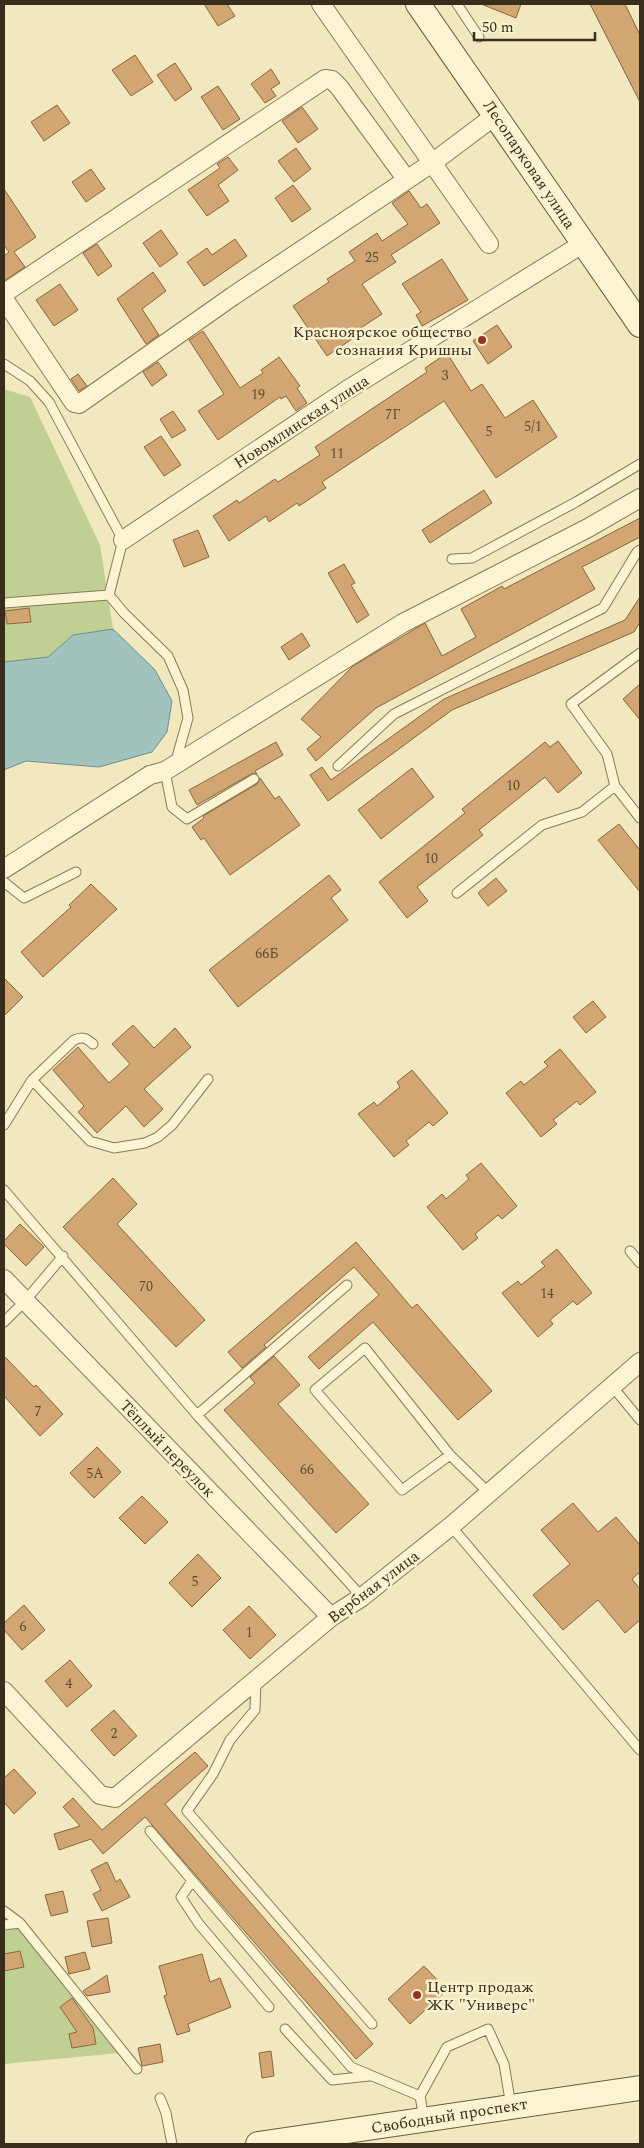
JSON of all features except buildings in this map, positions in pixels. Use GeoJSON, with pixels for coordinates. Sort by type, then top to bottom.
{"type":"FeatureCollection","features":[{"type":"Feature","properties":{"kind":"main road","name":"Лесопарковая улица"},"geometry":{"type":"LineString","coordinates":[[418,4],[640,325]]}},
{"type":"Feature","properties":{"kind":"main road","name":"Свободный проспект"},"geometry":{"type":"LineString","coordinates":[[258,2144],[422,2108],[511,2106],[640,2088]]}},
{"type":"Feature","properties":{"kind":"street"},"geometry":{"type":"LineString","coordinates":[[321,4],[489,244]]}},
{"type":"Feature","properties":{"kind":"street"},"geometry":{"type":"LineString","coordinates":[[407,180],[339,87],[332,80],[324,79],[6,292],[4,298],[74,403],[79,404],[233,296],[407,180],[432,163],[496,115]]}},
{"type":"Feature","properties":{"kind":"street","name":"Новомлинская улица"},"geometry":{"type":"LineString","coordinates":[[124,540],[348,390],[584,244]]}},
{"type":"Feature","properties":{"kind":"street"},"geometry":{"type":"LineString","coordinates":[[4,868],[150,775],[170,768],[403,623],[588,528],[640,498]]}},
{"type":"Feature","properties":{"kind":"street","name":"Тёплый переулок"},"geometry":{"type":"LineString","coordinates":[[4,1279],[331,1617]]}},
{"type":"Feature","properties":{"kind":"street","name":"Вербная улица"},"geometry":{"type":"LineString","coordinates":[[4,1691],[100,1795],[115,1798],[256,1677],[331,1617],[362,1597],[451,1526],[640,1362]]}},
{"type":"Feature","properties":{"kind":"lane"},"geometry":{"type":"LineString","coordinates":[[457,4],[479,37]]}},
{"type":"Feature","properties":{"kind":"lane"},"geometry":{"type":"LineString","coordinates":[[4,364],[30,381],[49,402],[124,540],[109,595]]}},
{"type":"Feature","properties":{"kind":"lane"},"geometry":{"type":"LineString","coordinates":[[452,559],[472,558],[576,502],[640,464]]}},
{"type":"Feature","properties":{"kind":"lane"},"geometry":{"type":"LineString","coordinates":[[338,766],[394,714],[603,608],[640,550]]}},
{"type":"Feature","properties":{"kind":"lane"},"geometry":{"type":"LineString","coordinates":[[109,595],[124,613],[168,656],[184,690],[188,718],[170,768],[172,806],[187,819],[254,779]]}},
{"type":"Feature","properties":{"kind":"lane"},"geometry":{"type":"LineString","coordinates":[[4,603],[109,595]]}},
{"type":"Feature","properties":{"kind":"lane"},"geometry":{"type":"LineString","coordinates":[[640,653],[571,704],[607,754],[615,786],[640,818]]}},
{"type":"Feature","properties":{"kind":"lane"},"geometry":{"type":"LineString","coordinates":[[457,893],[542,825],[582,812],[615,786]]}},
{"type":"Feature","properties":{"kind":"lane"},"geometry":{"type":"LineString","coordinates":[[4,882],[24,898],[76,872]]}},
{"type":"Feature","properties":{"kind":"lane"},"geometry":{"type":"LineString","coordinates":[[4,1125],[32,1080],[74,1040],[80,1037],[86,1038],[93,1044]]}},
{"type":"Feature","properties":{"kind":"lane"},"geometry":{"type":"LineString","coordinates":[[32,1080],[90,1141],[114,1148],[146,1143],[158,1137],[172,1125],[208,1078]]}},
{"type":"Feature","properties":{"kind":"lane"},"geometry":{"type":"LineString","coordinates":[[4,1190],[197,1415],[362,1597]]}},
{"type":"Feature","properties":{"kind":"lane"},"geometry":{"type":"LineString","coordinates":[[630,1251],[640,1263]]}},
{"type":"Feature","properties":{"kind":"lane"},"geometry":{"type":"LineString","coordinates":[[4,1322],[25,1301],[62,1256]]}},
{"type":"Feature","properties":{"kind":"lane"},"geometry":{"type":"LineString","coordinates":[[197,1415],[347,1285]]}},
{"type":"Feature","properties":{"kind":"lane"},"geometry":{"type":"LineString","coordinates":[[450,1455],[402,1490],[315,1390],[365,1348],[450,1455],[489,1493]]}},
{"type":"Feature","properties":{"kind":"lane"},"geometry":{"type":"LineString","coordinates":[[612,1386],[640,1420]]}},
{"type":"Feature","properties":{"kind":"lane"},"geometry":{"type":"LineString","coordinates":[[451,1526],[640,1750]]}},
{"type":"Feature","properties":{"kind":"lane"},"geometry":{"type":"LineString","coordinates":[[256,1677],[255,1710],[230,1740],[213,1774],[186,1811],[372,2024]]}},
{"type":"Feature","properties":{"kind":"lane"},"geometry":{"type":"LineString","coordinates":[[150,1831],[351,2067],[422,2108],[447,2047],[488,2029],[504,2064],[511,2106]]}},
{"type":"Feature","properties":{"kind":"lane"},"geometry":{"type":"LineString","coordinates":[[192,1881],[181,1897],[199,1924],[269,2007]]}},
{"type":"Feature","properties":{"kind":"lane"},"geometry":{"type":"LineString","coordinates":[[4,1911],[20,1922],[137,2069]]}},
{"type":"Feature","properties":{"kind":"lane"},"geometry":{"type":"LineString","coordinates":[[4,1924],[20,1922]]}},
{"type":"Feature","properties":{"kind":"lane"},"geometry":{"type":"LineString","coordinates":[[286,2029],[332,2080],[369,2076]]}},
{"type":"Feature","properties":{"kind":"lane"},"geometry":{"type":"LineString","coordinates":[[160,2098],[166,2113],[172,2144]]}},
{"type":"Feature","properties":{"kind":"green space"},"geometry":{"type":"Polygon","coordinates":[[[4,389],[30,397],[100,545],[113,629],[73,635],[48,657],[4,662],[4,389]]]}},
{"type":"Feature","properties":{"kind":"green space"},"geometry":{"type":"Polygon","coordinates":[[[4,1914],[19,1928],[119,2053],[4,2064],[4,1914]]]}},
{"type":"Feature","properties":{"kind":"water"},"geometry":{"type":"Polygon","coordinates":[[[113,629],[155,670],[172,701],[167,732],[152,752],[99,767],[26,761],[4,770],[4,662],[48,657],[73,635],[113,629]]]}},
{"type":"Feature","properties":{"kind":"place","name":"Красноярское общество сознания Кришны"},"geometry":{"type":"Point","coordinates":[482,340]}},
{"type":"Feature","properties":{"kind":"place","name":"Центр продаж ЖК \"Универс\""},"geometry":{"type":"Point","coordinates":[417,1995]}}]}
